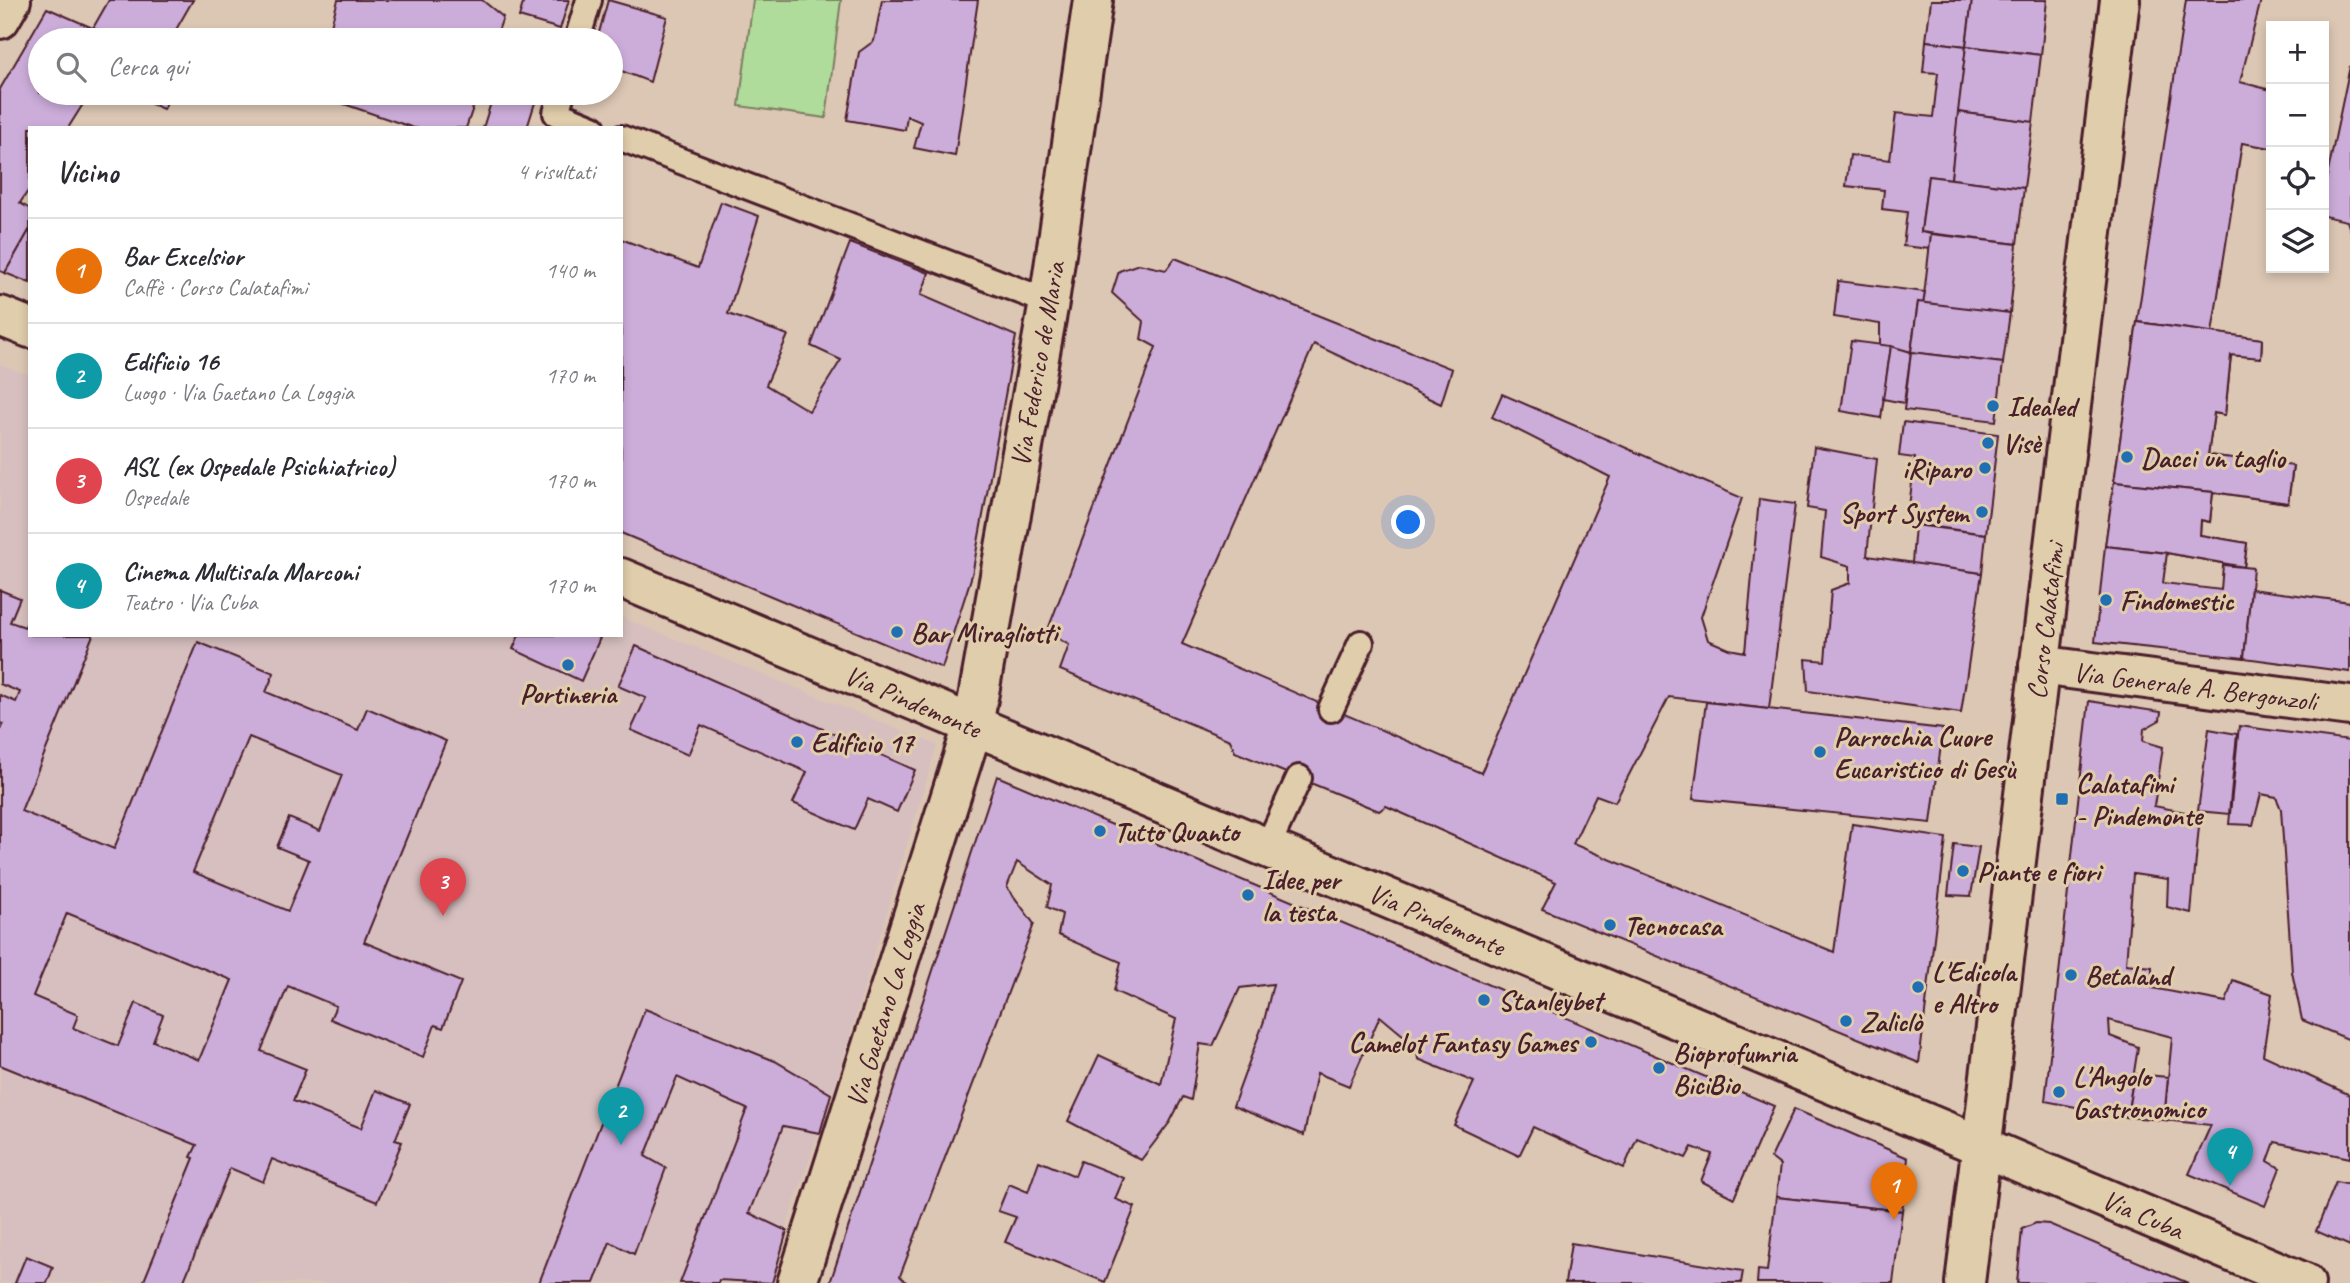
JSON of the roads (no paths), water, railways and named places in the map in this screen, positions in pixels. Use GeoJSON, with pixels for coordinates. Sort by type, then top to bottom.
{"type":"FeatureCollection","features":[{"type":"Feature","properties":{"kind":"street"},"geometry":{"type":"LineString","coordinates":[[0,19],[11,0]]}},
{"type":"Feature","properties":{"kind":"street","name":"Via Federico de Maria"},"geometry":{"type":"LineString","coordinates":[[973,726],[1049,302],[1093,0]]}},
{"type":"Feature","properties":{"kind":"street","name":"Corso Calatafimi"},"geometry":{"type":"LineString","coordinates":[[1965,1283],[2120,0]]}},
{"type":"Feature","properties":{"kind":"street"},"geometry":{"type":"LineString","coordinates":[[0,316],[28,327]]}},
{"type":"Feature","properties":{"kind":"street","name":"Via Pindemonte"},"geometry":{"type":"LineString","coordinates":[[623,579],[1981,1146]]}},
{"type":"Feature","properties":{"kind":"street","name":"Via Generale A. Bergonzoli"},"geometry":{"type":"LineString","coordinates":[[2039,665],[2350,706]]}},
{"type":"Feature","properties":{"kind":"street","name":"Via Gaetano La Loggia"},"geometry":{"type":"LineString","coordinates":[[797,1283],[973,726]]}},
{"type":"Feature","properties":{"kind":"street","name":"Via Cuba"},"geometry":{"type":"LineString","coordinates":[[1981,1146],[2305,1283]]}},
{"type":"Feature","properties":{"kind":"lane"},"geometry":{"type":"LineString","coordinates":[[581,28],[589,0]]}},
{"type":"Feature","properties":{"kind":"lane"},"geometry":{"type":"LineString","coordinates":[[558,105],[556,113],[588,126]]}},
{"type":"Feature","properties":{"kind":"lane"},"geometry":{"type":"LineString","coordinates":[[623,139],[1049,302]]}},
{"type":"Feature","properties":{"kind":"lane"},"geometry":{"type":"LineString","coordinates":[[1331,709],[1361,643]]}},
{"type":"Feature","properties":{"kind":"lane"},"geometry":{"type":"LineString","coordinates":[[1267,848],[1299,778]]}},
{"type":"Feature","properties":{"kind":"place","name":"Idealed"},"geometry":{"type":"Point","coordinates":[1993,406]}},
{"type":"Feature","properties":{"kind":"place","name":"Visè"},"geometry":{"type":"Point","coordinates":[1988,443]}},
{"type":"Feature","properties":{"kind":"place","name":"Dacci un taglio"},"geometry":{"type":"Point","coordinates":[2127,457]}},
{"type":"Feature","properties":{"kind":"place","name":"iRiparo"},"geometry":{"type":"Point","coordinates":[1985,468]}},
{"type":"Feature","properties":{"kind":"place","name":"Sport System"},"geometry":{"type":"Point","coordinates":[1982,512]}},
{"type":"Feature","properties":{"kind":"place","name":"Findomestic"},"geometry":{"type":"Point","coordinates":[2106,600]}},
{"type":"Feature","properties":{"kind":"place","name":"Bar Miragliotti"},"geometry":{"type":"Point","coordinates":[897,632]}},
{"type":"Feature","properties":{"kind":"place","name":"Portineria"},"geometry":{"type":"Point","coordinates":[568,665]}},
{"type":"Feature","properties":{"kind":"place","name":"Edificio 17"},"geometry":{"type":"Point","coordinates":[797,742]}},
{"type":"Feature","properties":{"kind":"place","name":"Parrochia Cuore Eucaristico di Gesù"},"geometry":{"type":"Point","coordinates":[1820,752]}},
{"type":"Feature","properties":{"kind":"place","name":"Calatafimi - Pindemonte"},"geometry":{"type":"Point","coordinates":[2062,799]}},
{"type":"Feature","properties":{"kind":"place","name":"Tutto Quanto"},"geometry":{"type":"Point","coordinates":[1100,831]}},
{"type":"Feature","properties":{"kind":"place","name":"Piante e fiori"},"geometry":{"type":"Point","coordinates":[1963,871]}},
{"type":"Feature","properties":{"kind":"place","name":"Idee per la testa"},"geometry":{"type":"Point","coordinates":[1248,895]}},
{"type":"Feature","properties":{"kind":"place","name":"ASL (ex Ospedale Psichiatrico)"},"geometry":{"type":"Point","coordinates":[443,916]}},
{"type":"Feature","properties":{"kind":"place","name":"Tecnocasa"},"geometry":{"type":"Point","coordinates":[1610,925]}},
{"type":"Feature","properties":{"kind":"place","name":"Betaland"},"geometry":{"type":"Point","coordinates":[2071,975]}},
{"type":"Feature","properties":{"kind":"place","name":"L'Edicola e Altro"},"geometry":{"type":"Point","coordinates":[1918,987]}},
{"type":"Feature","properties":{"kind":"place","name":"Stanleybet"},"geometry":{"type":"Point","coordinates":[1484,1000]}},
{"type":"Feature","properties":{"kind":"place","name":"Zaliclò"},"geometry":{"type":"Point","coordinates":[1846,1021]}},
{"type":"Feature","properties":{"kind":"place","name":"Camelot Fantasy Games"},"geometry":{"type":"Point","coordinates":[1591,1042]}},
{"type":"Feature","properties":{"kind":"place","name":"Bioprofumria BiciBio"},"geometry":{"type":"Point","coordinates":[1659,1068]}},
{"type":"Feature","properties":{"kind":"place","name":"L'Angolo Gastronomico"},"geometry":{"type":"Point","coordinates":[2059,1092]}},
{"type":"Feature","properties":{"kind":"place","name":"Edificio 16"},"geometry":{"type":"Point","coordinates":[621,1145]}},
{"type":"Feature","properties":{"kind":"place","name":"Cinema Multisala Marconi"},"geometry":{"type":"Point","coordinates":[2230,1186]}},
{"type":"Feature","properties":{"kind":"place","name":"Bar Excelsior"},"geometry":{"type":"Point","coordinates":[1894,1220]}}]}
